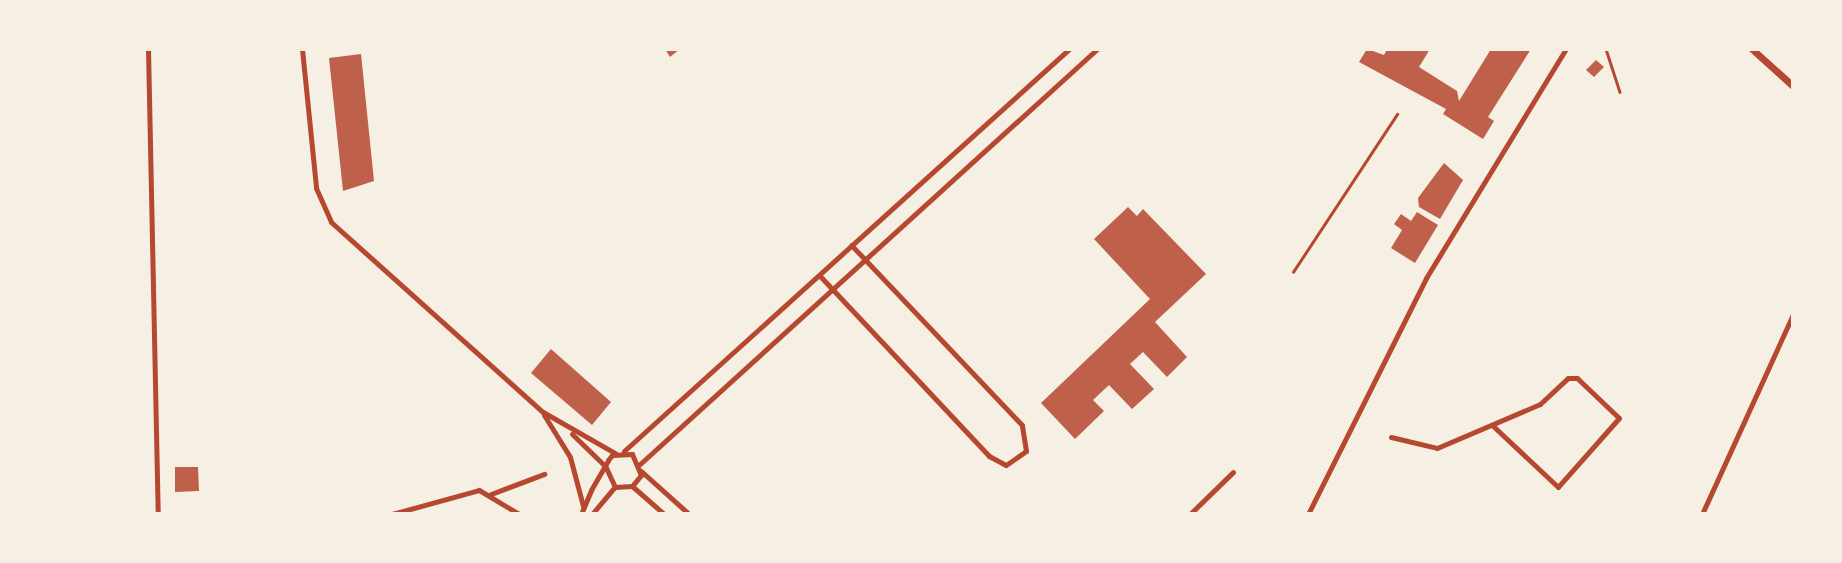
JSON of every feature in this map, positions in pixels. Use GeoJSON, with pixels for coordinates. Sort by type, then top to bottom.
{"type":"FeatureCollection","features":[{"type":"Feature","properties":{"kind":"street"},"geometry":{"type":"LineString","coordinates":[[148,49],[158,514]]}},
{"type":"Feature","properties":{"kind":"street"},"geometry":{"type":"LineString","coordinates":[[302,49],[316,188],[331,222],[542,412],[569,431],[605,466],[615,487]]}},
{"type":"Feature","properties":{"kind":"street"},"geometry":{"type":"LineString","coordinates":[[569,431],[615,453],[624,451],[1069,49]]}},
{"type":"Feature","properties":{"kind":"street"},"geometry":{"type":"LineString","coordinates":[[640,464],[1097,49]]}},
{"type":"Feature","properties":{"kind":"street"},"geometry":{"type":"LineString","coordinates":[[1308,514],[1426,278],[1566,49]]}},
{"type":"Feature","properties":{"kind":"street"},"geometry":{"type":"LineString","coordinates":[[1752,49],[1793,86]]}},
{"type":"Feature","properties":{"kind":"street"},"geometry":{"type":"LineString","coordinates":[[820,276],[974,440],[1006,465],[1028,443],[1022,425],[851,245]]}},
{"type":"Feature","properties":{"kind":"street"},"geometry":{"type":"LineString","coordinates":[[1702,514],[1793,314]]}},
{"type":"Feature","properties":{"kind":"street"},"geometry":{"type":"LineString","coordinates":[[1391,437],[1437,448],[1494,427],[1540,404],[1568,377],[1577,378],[1616,413],[1618,424],[1558,487],[1494,427]]}},
{"type":"Feature","properties":{"kind":"street"},"geometry":{"type":"LineString","coordinates":[[542,412],[570,457],[583,506]]}},
{"type":"Feature","properties":{"kind":"street"},"geometry":{"type":"LineString","coordinates":[[624,451],[640,464],[641,471],[632,486]]}},
{"type":"Feature","properties":{"kind":"street"},"geometry":{"type":"LineString","coordinates":[[581,514],[605,466],[615,453]]}},
{"type":"Feature","properties":{"kind":"street"},"geometry":{"type":"LineString","coordinates":[[641,471],[690,514]]}},
{"type":"Feature","properties":{"kind":"street"},"geometry":{"type":"LineString","coordinates":[[1190,514],[1233,472]]}},
{"type":"Feature","properties":{"kind":"street"},"geometry":{"type":"LineString","coordinates":[[393,514],[467,491],[491,494],[544,474]]}},
{"type":"Feature","properties":{"kind":"street"},"geometry":{"type":"LineString","coordinates":[[592,514],[615,487],[632,486],[664,514]]}},
{"type":"Feature","properties":{"kind":"street"},"geometry":{"type":"LineString","coordinates":[[491,494],[519,514]]}},
{"type":"Feature","properties":{"kind":"lane"},"geometry":{"type":"LineString","coordinates":[[1293,272],[1397,114]]}},
{"type":"Feature","properties":{"kind":"path"},"geometry":{"type":"LineString","coordinates":[[1606,49],[1620,92]]}},
{"type":"Feature","properties":{"kind":"building"},"geometry":{"type":"Polygon","coordinates":[[[665,49],[680,49],[670,57],[665,49]]]}},
{"type":"Feature","properties":{"kind":"building"},"geometry":{"type":"Polygon","coordinates":[[[1367,49],[1384,55],[1387,49],[1430,49],[1419,67],[1457,91],[1459,101],[1491,49],[1531,49],[1488,117],[1494,121],[1483,139],[1443,114],[1446,109],[1359,62],[1367,49]]]}},
{"type":"Feature","properties":{"kind":"building"},"geometry":{"type":"Polygon","coordinates":[[[361,54],[374,181],[343,191],[329,58],[361,54]]]}},
{"type":"Feature","properties":{"kind":"building"},"geometry":{"type":"Polygon","coordinates":[[[1596,60],[1604,67],[1594,77],[1586,70],[1596,60]]]}},
{"type":"Feature","properties":{"kind":"building"},"geometry":{"type":"Polygon","coordinates":[[[1444,163],[1463,180],[1440,219],[1419,207],[1418,198],[1444,163]]]}},
{"type":"Feature","properties":{"kind":"building"},"geometry":{"type":"Polygon","coordinates":[[[1128,207],[1137,216],[1143,209],[1206,274],[1155,322],[1187,357],[1167,377],[1143,352],[1130,364],[1154,389],[1132,409],[1109,385],[1093,400],[1104,411],[1075,439],[1041,403],[1150,299],[1094,239],[1128,207]]]}},
{"type":"Feature","properties":{"kind":"building"},"geometry":{"type":"Polygon","coordinates":[[[1417,212],[1438,225],[1415,263],[1391,248],[1402,230],[1394,224],[1401,214],[1411,221],[1417,212]]]}},
{"type":"Feature","properties":{"kind":"building"},"geometry":{"type":"Polygon","coordinates":[[[551,349],[611,402],[592,425],[531,373],[551,349]]]}},
{"type":"Feature","properties":{"kind":"building"},"geometry":{"type":"Polygon","coordinates":[[[175,467],[198,467],[199,491],[175,492],[175,467]]]}}]}
